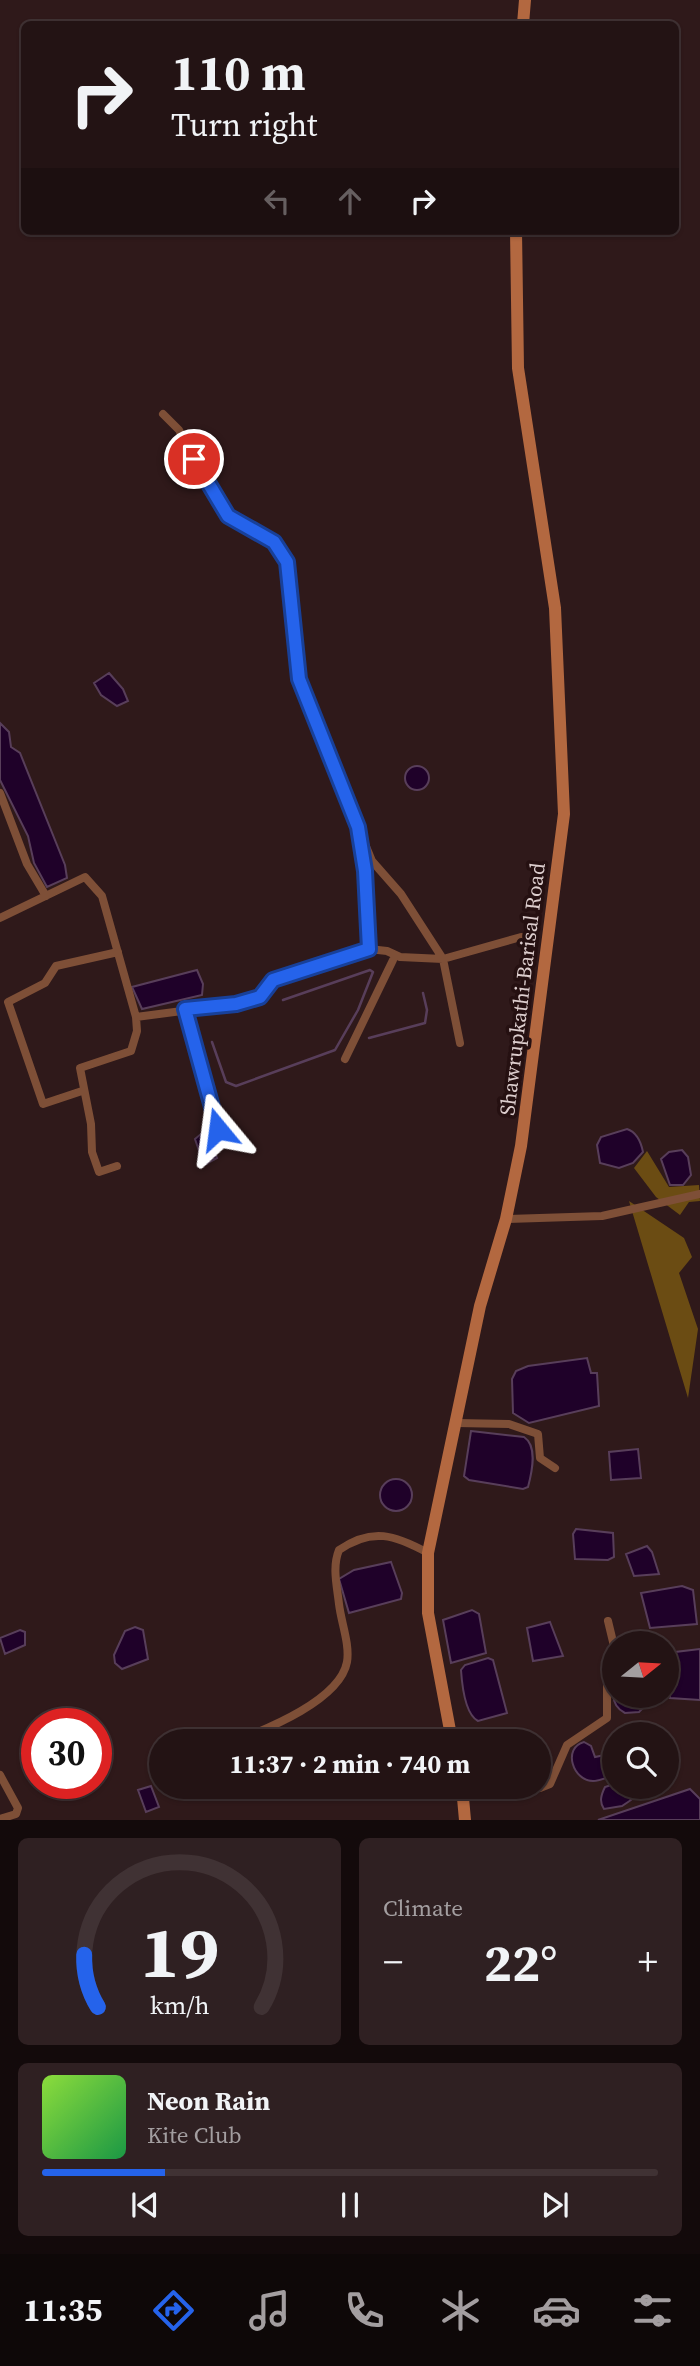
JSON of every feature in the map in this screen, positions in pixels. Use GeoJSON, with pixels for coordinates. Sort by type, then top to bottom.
{"type":"FeatureCollection","features":[{"type":"Feature","properties":{"kind":"main road"},"geometry":{"type":"LineString","coordinates":[[523,21],[525,0]]}},
{"type":"Feature","properties":{"kind":"main road","name":"Shawrupkathi-Barisal Road"},"geometry":{"type":"LineString","coordinates":[[450,1729],[428,1613],[428,1553],[480,1306],[506,1219],[522,1146],[564,814],[555,608],[517,368],[516,235]]}},
{"type":"Feature","properties":{"kind":"main road"},"geometry":{"type":"LineString","coordinates":[[463,1799],[465,1820]]}},
{"type":"Feature","properties":{"kind":"street"},"geometry":{"type":"LineString","coordinates":[[163,414],[179,430],[201,474],[228,516],[274,542],[287,562],[299,679],[372,861],[401,894],[443,959],[460,1043]]}},
{"type":"Feature","properties":{"kind":"street"},"geometry":{"type":"LineString","coordinates":[[0,793],[27,864],[46,896]]}},
{"type":"Feature","properties":{"kind":"street"},"geometry":{"type":"LineString","coordinates":[[358,827],[365,871],[369,949]]}},
{"type":"Feature","properties":{"kind":"street"},"geometry":{"type":"LineString","coordinates":[[0,918],[85,877],[102,896],[136,1017],[137,1031],[131,1051],[80,1068],[82,1091],[87,1099],[92,1152],[99,1172],[117,1166]]}},
{"type":"Feature","properties":{"kind":"street"},"geometry":{"type":"LineString","coordinates":[[136,1017],[236,1004],[260,997],[273,980],[369,949],[387,951],[400,957],[443,959],[521,937]]}},
{"type":"Feature","properties":{"kind":"street"},"geometry":{"type":"LineString","coordinates":[[82,1091],[43,1104],[8,1002],[45,983],[56,966],[118,952]]}},
{"type":"Feature","properties":{"kind":"street"},"geometry":{"type":"LineString","coordinates":[[345,1059],[393,960]]}},
{"type":"Feature","properties":{"kind":"street"},"geometry":{"type":"LineString","coordinates":[[185,1009],[218,1129]]}},
{"type":"Feature","properties":{"kind":"street"},"geometry":{"type":"LineString","coordinates":[[506,1219],[602,1216],[700,1194]]}},
{"type":"Feature","properties":{"kind":"street"},"geometry":{"type":"LineString","coordinates":[[457,1423],[509,1424],[538,1434],[540,1458],[555,1468]]}},
{"type":"Feature","properties":{"kind":"street"},"geometry":{"type":"LineString","coordinates":[[264,1729],[294,1716],[340,1678],[347,1664],[335,1567],[339,1550],[378,1534],[395,1536],[428,1553]]}},
{"type":"Feature","properties":{"kind":"street"},"geometry":{"type":"LineString","coordinates":[[608,1621],[610,1631]]}},
{"type":"Feature","properties":{"kind":"street"},"geometry":{"type":"LineString","coordinates":[[551,1782],[567,1745],[607,1718],[605,1708]]}},
{"type":"Feature","properties":{"kind":"street"},"geometry":{"type":"LineString","coordinates":[[0,1775],[18,1808],[16,1814],[0,1819]]}},
{"type":"Feature","properties":{"kind":"shaded area"},"geometry":{"type":"Polygon","coordinates":[[[109,673],[123,689],[128,701],[117,706],[101,695],[94,683],[109,673]]]}},
{"type":"Feature","properties":{"kind":"shaded area"},"geometry":{"type":"Polygon","coordinates":[[[0,723],[9,732],[11,747],[20,753],[65,865],[67,878],[47,887],[34,863],[28,836],[0,780],[0,723]]]}},
{"type":"Feature","properties":{"kind":"shaded area"},"geometry":{"type":"Polygon","coordinates":[[[417,766],[425,770],[429,778],[425,786],[417,790],[409,786],[405,778],[409,770],[417,766]]]}},
{"type":"Feature","properties":{"kind":"shaded area"},"geometry":{"type":"Polygon","coordinates":[[[197,970],[203,984],[202,995],[142,1009],[132,987],[197,970]]]}},
{"type":"Feature","properties":{"kind":"shaded area"},"geometry":{"type":"Polygon","coordinates":[[[627,1129],[638,1138],[643,1152],[633,1163],[619,1168],[600,1163],[597,1145],[601,1137],[627,1129]]]}},
{"type":"Feature","properties":{"kind":"shaded area"},"geometry":{"type":"Polygon","coordinates":[[[201,1134],[208,1134],[217,1158],[204,1165],[195,1139],[201,1134]]]}},
{"type":"Feature","properties":{"kind":"shaded area"},"geometry":{"type":"Polygon","coordinates":[[[682,1150],[688,1157],[691,1175],[683,1185],[670,1185],[661,1159],[669,1152],[682,1150]]]}},
{"type":"Feature","properties":{"kind":"shaded area"},"geometry":{"type":"Polygon","coordinates":[[[647,1151],[669,1187],[699,1185],[700,1201],[689,1202],[680,1215],[656,1197],[634,1168],[647,1151]]]}},
{"type":"Feature","properties":{"kind":"shaded area"},"geometry":{"type":"Polygon","coordinates":[[[629,1201],[684,1238],[692,1257],[679,1273],[698,1329],[688,1398],[629,1201]]]}},
{"type":"Feature","properties":{"kind":"shaded area"},"geometry":{"type":"Polygon","coordinates":[[[587,1358],[591,1373],[597,1373],[599,1406],[529,1423],[513,1413],[512,1379],[516,1371],[528,1366],[587,1358]]]}},
{"type":"Feature","properties":{"kind":"shaded area"},"geometry":{"type":"Polygon","coordinates":[[[471,1431],[524,1437],[531,1446],[533,1460],[528,1487],[523,1489],[469,1480],[464,1476],[471,1431]]]}},
{"type":"Feature","properties":{"kind":"shaded area"},"geometry":{"type":"Polygon","coordinates":[[[638,1449],[641,1478],[611,1480],[609,1452],[638,1449]]]}},
{"type":"Feature","properties":{"kind":"shaded area"},"geometry":{"type":"Polygon","coordinates":[[[396,1479],[407,1484],[412,1495],[407,1506],[396,1511],[385,1506],[380,1495],[385,1484],[396,1479]]]}},
{"type":"Feature","properties":{"kind":"shaded area"},"geometry":{"type":"Polygon","coordinates":[[[576,1529],[613,1533],[614,1557],[608,1560],[575,1559],[573,1534],[576,1529]]]}},
{"type":"Feature","properties":{"kind":"shaded area"},"geometry":{"type":"Polygon","coordinates":[[[647,1546],[652,1552],[659,1574],[634,1576],[626,1554],[647,1546]]]}},
{"type":"Feature","properties":{"kind":"shaded area"},"geometry":{"type":"Polygon","coordinates":[[[391,1562],[402,1593],[401,1599],[349,1613],[339,1579],[354,1570],[391,1562]]]}},
{"type":"Feature","properties":{"kind":"shaded area"},"geometry":{"type":"Polygon","coordinates":[[[682,1586],[693,1590],[697,1624],[650,1628],[641,1593],[682,1586]]]}},
{"type":"Feature","properties":{"kind":"shaded area"},"geometry":{"type":"Polygon","coordinates":[[[472,1610],[479,1614],[486,1653],[451,1663],[443,1620],[472,1610]]]}},
{"type":"Feature","properties":{"kind":"shaded area"},"geometry":{"type":"Polygon","coordinates":[[[550,1622],[563,1656],[533,1661],[527,1628],[550,1622]]]}},
{"type":"Feature","properties":{"kind":"shaded area"},"geometry":{"type":"Polygon","coordinates":[[[135,1627],[143,1630],[148,1659],[122,1669],[115,1663],[114,1655],[125,1631],[135,1627]]]}},
{"type":"Feature","properties":{"kind":"shaded area"},"geometry":{"type":"Polygon","coordinates":[[[20,1630],[25,1632],[25,1645],[5,1654],[0,1638],[20,1630]]]}},
{"type":"Feature","properties":{"kind":"shaded area"},"geometry":{"type":"Polygon","coordinates":[[[700,1649],[700,1700],[679,1699],[679,1652],[700,1649]]]}},
{"type":"Feature","properties":{"kind":"shaded area"},"geometry":{"type":"Polygon","coordinates":[[[488,1658],[493,1660],[507,1713],[478,1721],[467,1706],[461,1670],[465,1665],[488,1658]]]}},
{"type":"Feature","properties":{"kind":"shaded area"},"geometry":{"type":"Polygon","coordinates":[[[643,1708],[639,1712],[625,1713],[619,1709],[643,1708]]]}},
{"type":"Feature","properties":{"kind":"shaded area"},"geometry":{"type":"Polygon","coordinates":[[[584,1742],[591,1746],[595,1757],[602,1756],[602,1780],[586,1780],[580,1776],[572,1757],[577,1745],[584,1742]]]}},
{"type":"Feature","properties":{"kind":"shaded area"},"geometry":{"type":"Polygon","coordinates":[[[149,1787],[149,1799],[156,1799],[159,1807],[146,1812],[138,1790],[149,1787]]]}},
{"type":"Feature","properties":{"kind":"shaded area"},"geometry":{"type":"Polygon","coordinates":[[[690,1789],[700,1799],[700,1820],[598,1820],[660,1799],[679,1799],[679,1793],[690,1789]]]}},
{"type":"Feature","properties":{"kind":"shaded area"},"geometry":{"type":"Polygon","coordinates":[[[602,1793],[602,1799],[631,1800],[622,1806],[604,1809],[601,1801],[602,1793]]]}},
{"type":"Feature","properties":{"kind":"waterway"},"geometry":{"type":"LineString","coordinates":[[212,1042],[226,1082],[236,1086],[335,1050],[358,1010],[373,972],[370,970],[283,1000]]}},
{"type":"Feature","properties":{"kind":"waterway"},"geometry":{"type":"LineString","coordinates":[[369,1038],[425,1023],[427,1010],[423,993]]}},
{"type":"Feature","properties":{"kind":"route"},"geometry":{"type":"LineString","coordinates":[[194,459],[208,487],[228,516],[248,530],[274,542],[287,562],[299,679],[358,827],[365,871],[369,949],[273,980],[260,997],[236,1004],[185,1009],[218,1129]]}}]}
